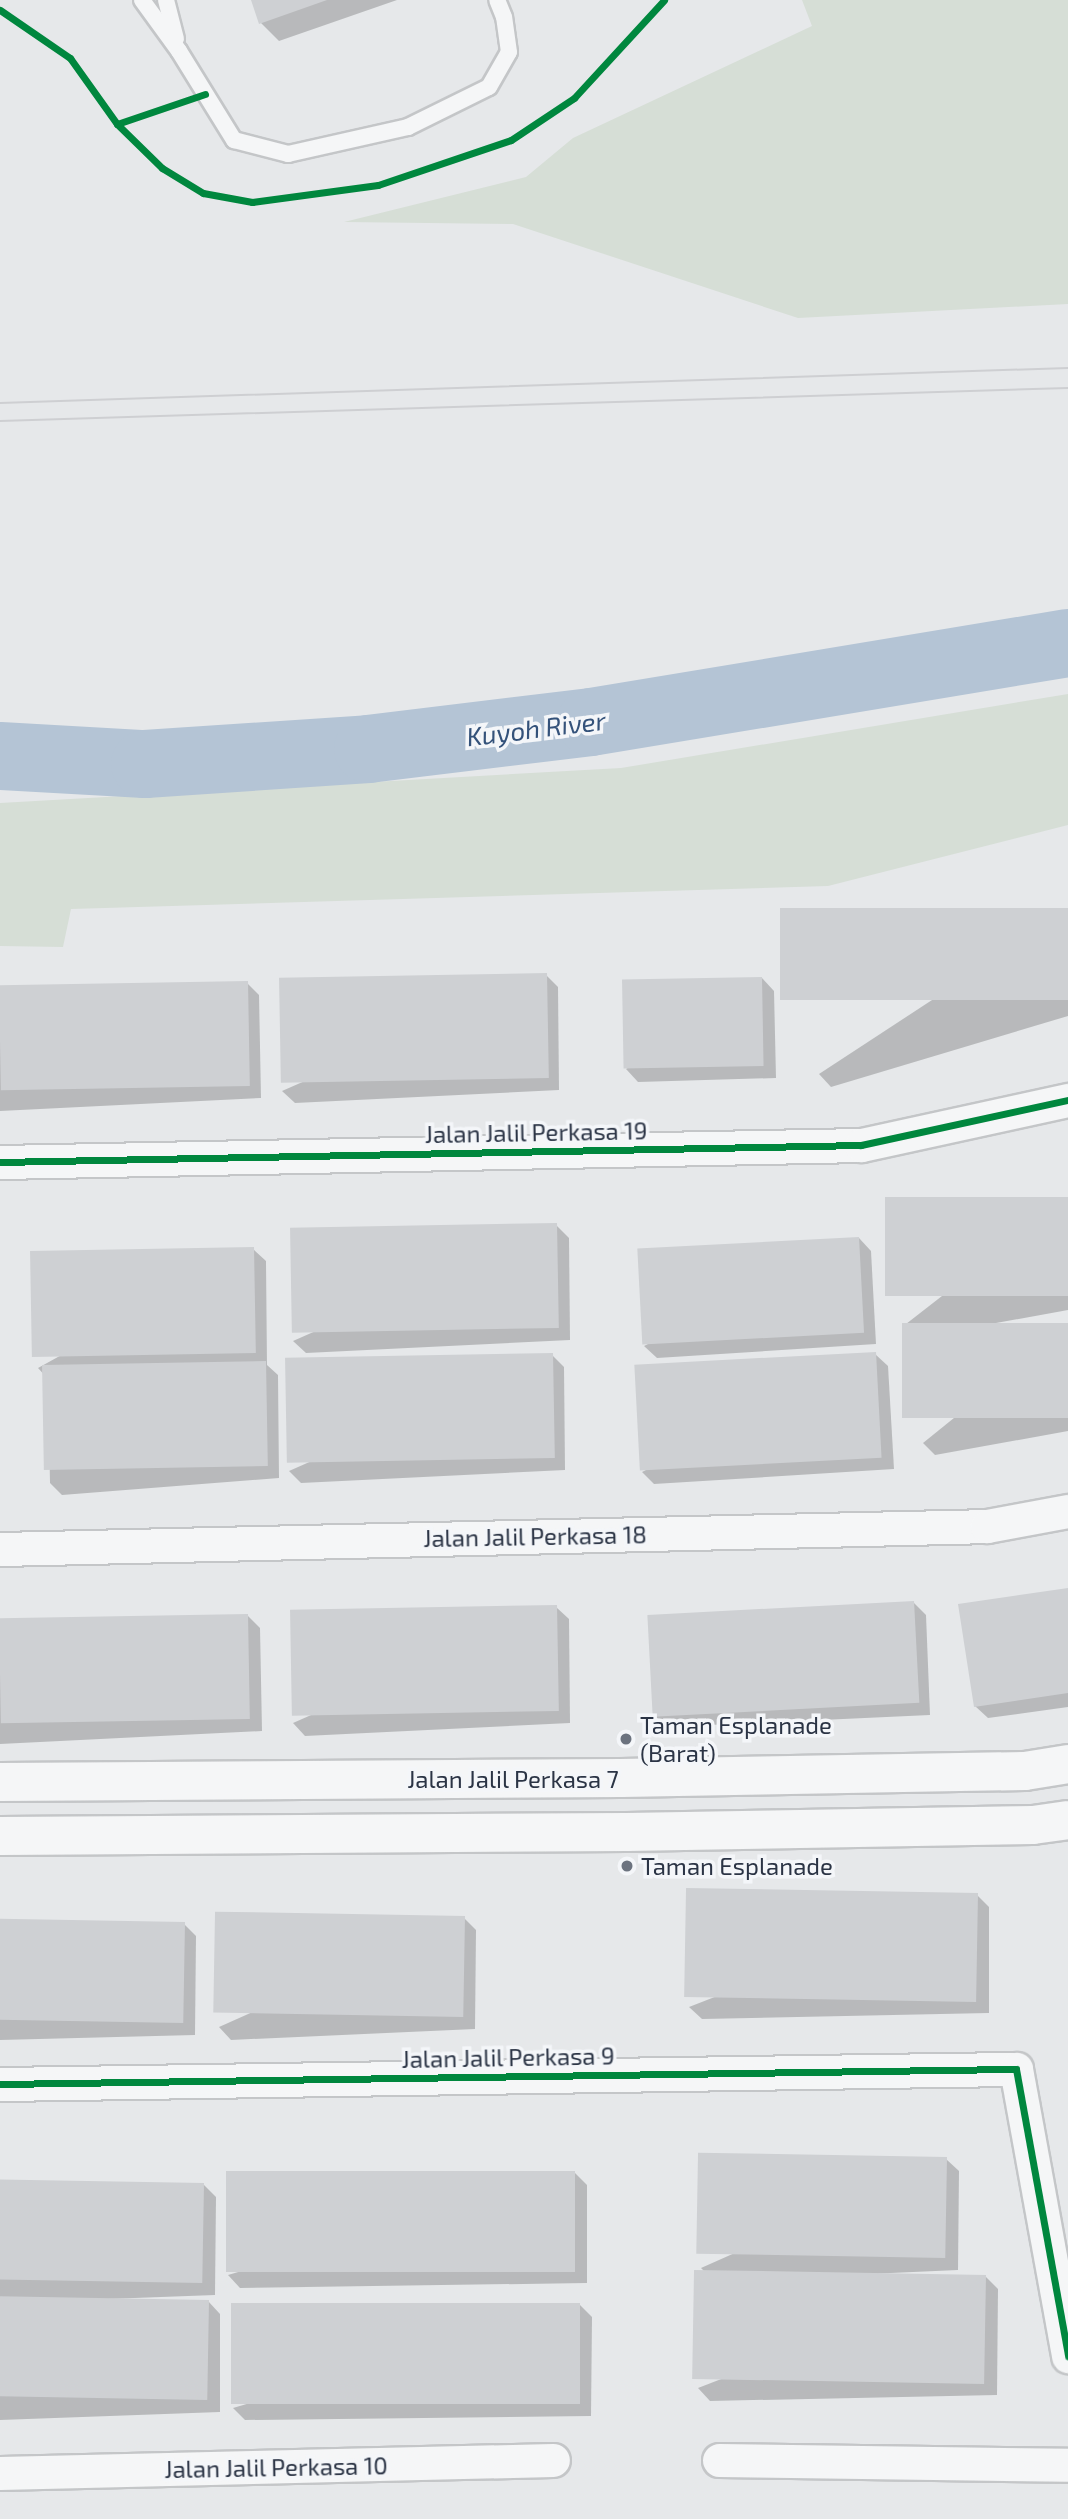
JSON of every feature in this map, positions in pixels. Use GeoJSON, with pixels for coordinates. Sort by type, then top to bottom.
{"type":"FeatureCollection","features":[{"type":"Feature","properties":{"kind":"street","name":"Jalan Jalil Perkasa 19"},"geometry":{"type":"LineString","coordinates":[[0,1162],[861,1145],[1068,1100]]}},
{"type":"Feature","properties":{"kind":"street","name":"Jalan Jalil Perkasa 18"},"geometry":{"type":"LineString","coordinates":[[0,1549],[986,1526],[1068,1511]]}},
{"type":"Feature","properties":{"kind":"street","name":"Jalan Jalil Perkasa 7"},"geometry":{"type":"LineString","coordinates":[[0,1782],[635,1778],[1025,1771],[1068,1764]]}},
{"type":"Feature","properties":{"kind":"street"},"geometry":{"type":"LineString","coordinates":[[0,1836],[654,1831],[1033,1825],[1068,1820]]}},
{"type":"Feature","properties":{"kind":"street","name":"Jalan Jalil Perkasa 9"},"geometry":{"type":"LineString","coordinates":[[0,2084],[1016,2069],[1068,2356]]}},
{"type":"Feature","properties":{"kind":"street","name":"Jalan Jalil Perkasa 10"},"geometry":{"type":"LineString","coordinates":[[0,2473],[553,2460]]}},
{"type":"Feature","properties":{"kind":"street"},"geometry":{"type":"LineString","coordinates":[[719,2460],[1068,2465]]}},
{"type":"Feature","properties":{"kind":"lane"},"geometry":{"type":"LineString","coordinates":[[142,0],[179,51],[234,140],[288,154],[408,127],[489,88],[509,52],[504,17],[497,0]]}},
{"type":"Feature","properties":{"kind":"lane"},"geometry":{"type":"LineString","coordinates":[[166,0],[179,51]]}},
{"type":"Feature","properties":{"kind":"shaded area"},"geometry":{"type":"Polygon","coordinates":[[[802,0],[1068,0],[1068,304],[798,318],[513,224],[344,222],[526,177],[573,138],[812,26],[802,0]]]}},
{"type":"Feature","properties":{"kind":"shaded area"},"geometry":{"type":"Polygon","coordinates":[[[1068,694],[1068,825],[828,886],[71,909],[63,947],[0,946],[0,803],[621,768],[1068,694]]]}},
{"type":"Feature","properties":{"kind":"building"},"geometry":{"type":"Polygon","coordinates":[[[251,0],[327,0],[259,24],[251,0]]]}},
{"type":"Feature","properties":{"kind":"building"},"geometry":{"type":"Polygon","coordinates":[[[780,908],[1068,908],[1068,1000],[780,1000],[780,908]]]}},
{"type":"Feature","properties":{"kind":"building"},"geometry":{"type":"Polygon","coordinates":[[[547,973],[549,1078],[281,1083],[279,978],[547,973]]]}},
{"type":"Feature","properties":{"kind":"building"},"geometry":{"type":"Polygon","coordinates":[[[762,977],[764,1066],[624,1068],[622,979],[762,977]]]}},
{"type":"Feature","properties":{"kind":"building"},"geometry":{"type":"Polygon","coordinates":[[[248,981],[250,1086],[1,1090],[0,985],[248,981]]]}},
{"type":"Feature","properties":{"kind":"building"},"geometry":{"type":"Polygon","coordinates":[[[885,1197],[1068,1197],[1068,1296],[885,1296],[885,1197]]]}},
{"type":"Feature","properties":{"kind":"building"},"geometry":{"type":"Polygon","coordinates":[[[557,1223],[559,1328],[292,1333],[290,1228],[557,1223]]]}},
{"type":"Feature","properties":{"kind":"building"},"geometry":{"type":"Polygon","coordinates":[[[859,1237],[864,1333],[642,1344],[637,1249],[859,1237]]]}},
{"type":"Feature","properties":{"kind":"building"},"geometry":{"type":"Polygon","coordinates":[[[254,1247],[256,1353],[32,1357],[30,1251],[254,1247]]]}},
{"type":"Feature","properties":{"kind":"building"},"geometry":{"type":"Polygon","coordinates":[[[902,1323],[1068,1323],[1068,1418],[902,1418],[902,1323]]]}},
{"type":"Feature","properties":{"kind":"building"},"geometry":{"type":"Polygon","coordinates":[[[876,1352],[882,1458],[640,1471],[634,1365],[876,1352]]]}},
{"type":"Feature","properties":{"kind":"building"},"geometry":{"type":"Polygon","coordinates":[[[553,1353],[555,1458],[287,1463],[285,1358],[553,1353]]]}},
{"type":"Feature","properties":{"kind":"building"},"geometry":{"type":"Polygon","coordinates":[[[266,1361],[268,1466],[44,1470],[42,1365],[266,1361]]]}},
{"type":"Feature","properties":{"kind":"building"},"geometry":{"type":"Polygon","coordinates":[[[1068,1588],[1068,1693],[974,1707],[958,1604],[1068,1588]]]}},
{"type":"Feature","properties":{"kind":"building"},"geometry":{"type":"Polygon","coordinates":[[[914,1601],[919,1703],[653,1717],[647,1615],[914,1601]]]}},
{"type":"Feature","properties":{"kind":"building"},"geometry":{"type":"Polygon","coordinates":[[[557,1605],[559,1711],[292,1716],[290,1610],[557,1605]]]}},
{"type":"Feature","properties":{"kind":"building"},"geometry":{"type":"Polygon","coordinates":[[[248,1614],[250,1719],[1,1723],[0,1618],[248,1614]]]}},
{"type":"Feature","properties":{"kind":"building"},"geometry":{"type":"Polygon","coordinates":[[[686,1888],[978,1893],[976,2002],[684,1997],[686,1888]]]}},
{"type":"Feature","properties":{"kind":"building"},"geometry":{"type":"Polygon","coordinates":[[[215,1912],[465,1916],[463,2017],[213,2013],[215,1912]]]}},
{"type":"Feature","properties":{"kind":"building"},"geometry":{"type":"Polygon","coordinates":[[[0,1919],[185,1922],[183,2023],[0,2020],[0,1919]]]}},
{"type":"Feature","properties":{"kind":"building"},"geometry":{"type":"Polygon","coordinates":[[[698,2153],[947,2157],[945,2258],[696,2254],[698,2153]]]}},
{"type":"Feature","properties":{"kind":"building"},"geometry":{"type":"Polygon","coordinates":[[[226,2171],[575,2171],[575,2272],[226,2272],[226,2171]]]}},
{"type":"Feature","properties":{"kind":"building"},"geometry":{"type":"Polygon","coordinates":[[[0,2179],[204,2183],[202,2283],[0,2279],[0,2179]]]}},
{"type":"Feature","properties":{"kind":"building"},"geometry":{"type":"Polygon","coordinates":[[[694,2270],[986,2275],[984,2384],[692,2379],[694,2270]]]}},
{"type":"Feature","properties":{"kind":"building"},"geometry":{"type":"Polygon","coordinates":[[[0,2296],[209,2300],[207,2400],[0,2396],[0,2296]]]}},
{"type":"Feature","properties":{"kind":"building"},"geometry":{"type":"Polygon","coordinates":[[[231,2303],[580,2303],[580,2404],[231,2404],[231,2303]]]}},
{"type":"Feature","properties":{"kind":"waterway","name":"Kuyoh River"},"geometry":{"type":"LineString","coordinates":[[0,756],[145,764],[368,749],[591,722],[1068,643]]}},
{"type":"Feature","properties":{"kind":"tram line"},"geometry":{"type":"LineString","coordinates":[[0,403],[1068,368]]}},
{"type":"Feature","properties":{"kind":"tram line"},"geometry":{"type":"LineString","coordinates":[[0,421],[1068,388]]}},
{"type":"Feature","properties":{"kind":"cycle path"},"geometry":{"type":"LineString","coordinates":[[0,10],[70,58],[117,124],[162,168],[203,193],[252,202],[378,185],[511,140],[574,98],[664,0]]}},
{"type":"Feature","properties":{"kind":"cycle path"},"geometry":{"type":"LineString","coordinates":[[117,124],[205,94]]}},
{"type":"Feature","properties":{"kind":"cycle path"},"geometry":{"type":"LineString","coordinates":[[0,1162],[861,1145],[1068,1100]]}},
{"type":"Feature","properties":{"kind":"cycle path"},"geometry":{"type":"LineString","coordinates":[[0,2084],[1016,2069],[1068,2356]]}},
{"type":"Feature","properties":{"kind":"place","name":"Taman Esplanade (Barat)"},"geometry":{"type":"Point","coordinates":[626,1739]}},
{"type":"Feature","properties":{"kind":"place","name":"Taman Esplanade"},"geometry":{"type":"Point","coordinates":[627,1866]}}]}
